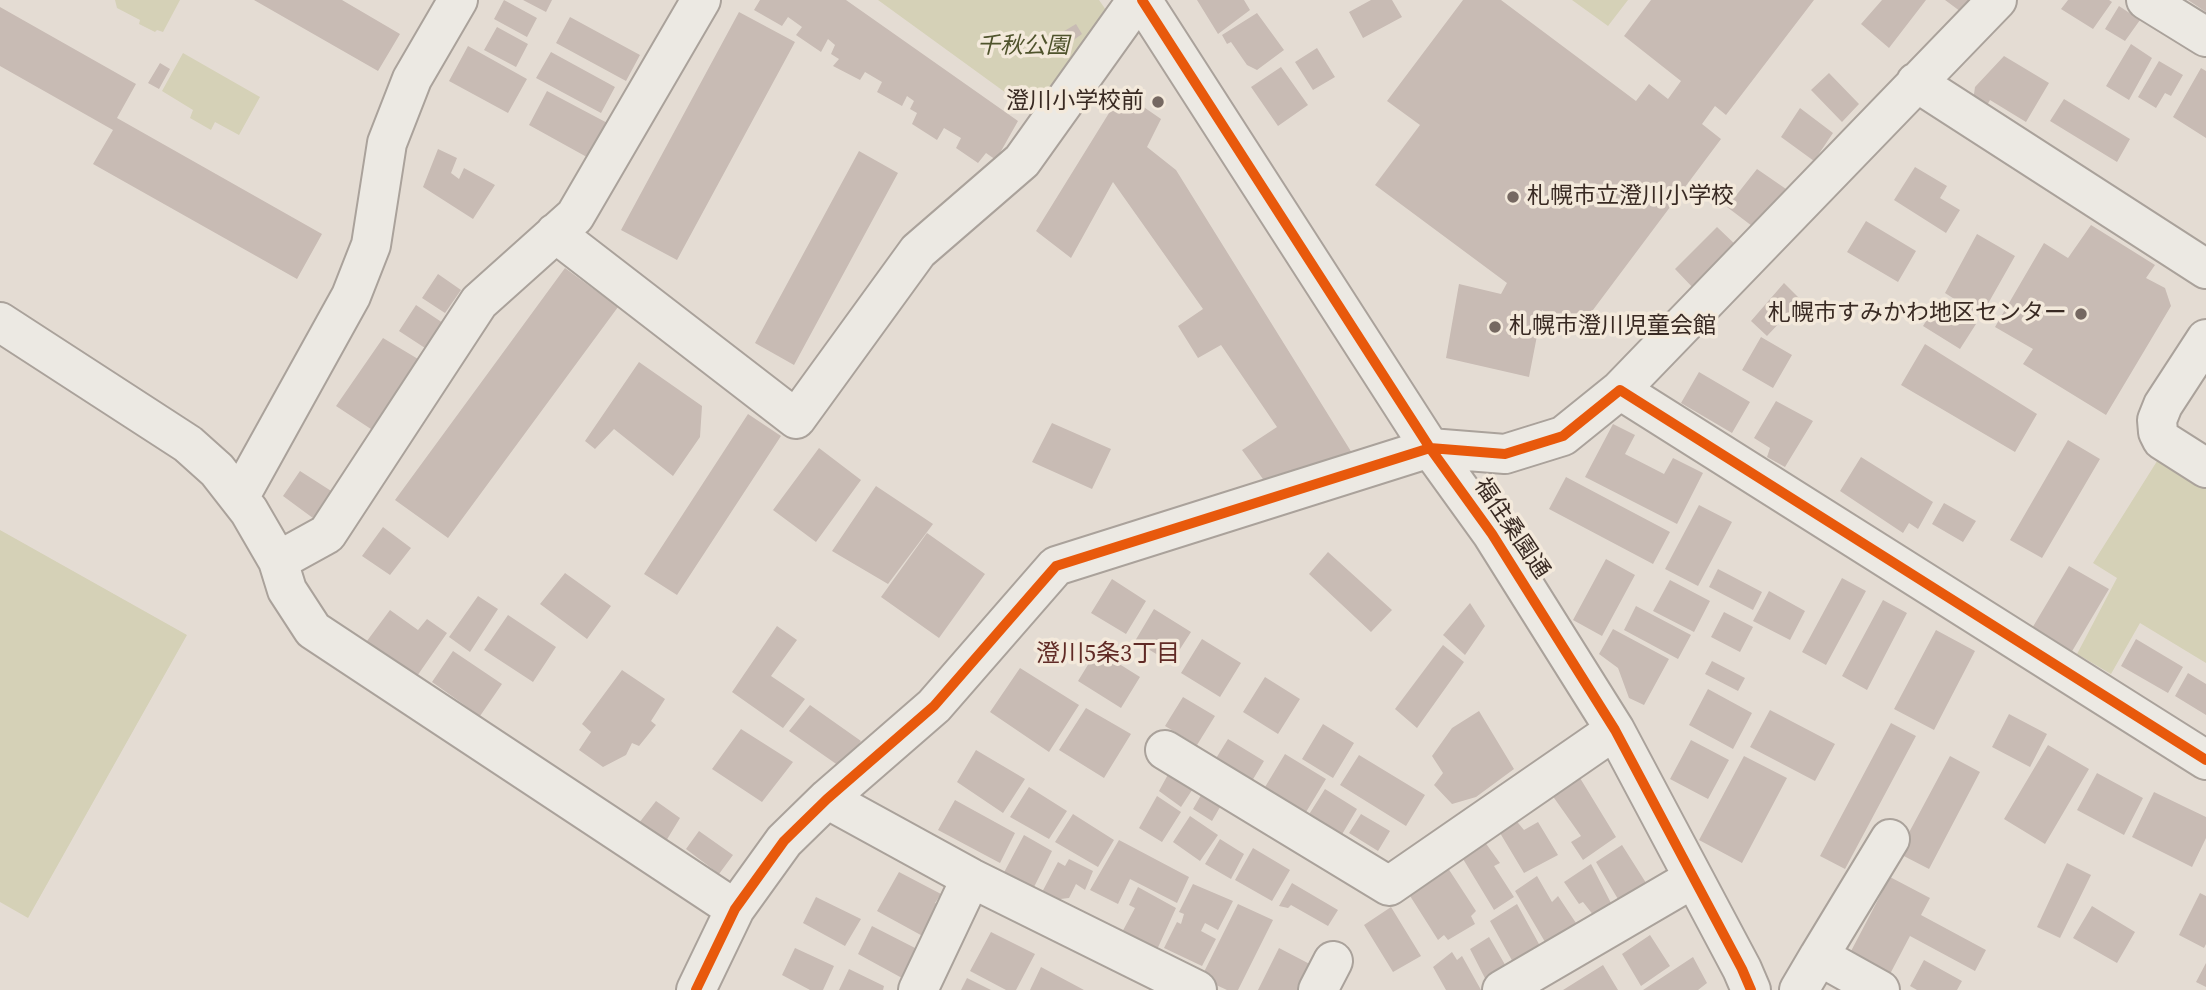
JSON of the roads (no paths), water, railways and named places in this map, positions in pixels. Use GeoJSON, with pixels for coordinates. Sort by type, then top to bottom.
{"type":"FeatureCollection","features":[{"type":"Feature","properties":{"kind":"street"},"geometry":{"type":"LineString","coordinates":[[239,498],[351,296],[371,244],[387,143],[412,79],[458,0]]}},
{"type":"Feature","properties":{"kind":"street"},"geometry":{"type":"LineString","coordinates":[[278,561],[327,534],[479,302],[575,216],[701,0]]}},
{"type":"Feature","properties":{"kind":"street"},"geometry":{"type":"LineString","coordinates":[[555,233],[796,419],[918,251],[1023,161],[1137,0]]}},
{"type":"Feature","properties":{"kind":"street","name":"福住桑園通"},"geometry":{"type":"LineString","coordinates":[[1142,0],[1430,448],[1492,534],[1615,730],[1742,968],[1751,990]]}},
{"type":"Feature","properties":{"kind":"street"},"geometry":{"type":"LineString","coordinates":[[696,990],[735,909],[784,841],[827,799],[934,706],[1056,566],[1430,448],[1505,454],[1563,436],[1620,390],[1997,0]]}},
{"type":"Feature","properties":{"kind":"street"},"geometry":{"type":"LineString","coordinates":[[2147,0],[2206,37]]}},
{"type":"Feature","properties":{"kind":"street"},"geometry":{"type":"LineString","coordinates":[[1916,82],[2206,269]]}},
{"type":"Feature","properties":{"kind":"street"},"geometry":{"type":"LineString","coordinates":[[0,322],[188,444],[217,470],[239,498],[278,561],[287,590],[313,630],[735,909]]}},
{"type":"Feature","properties":{"kind":"street"},"geometry":{"type":"LineString","coordinates":[[2206,339],[2163,405],[2157,420],[2162,440],[2206,468]]}},
{"type":"Feature","properties":{"kind":"street"},"geometry":{"type":"LineString","coordinates":[[1620,390],[2206,760]]}},
{"type":"Feature","properties":{"kind":"street"},"geometry":{"type":"LineString","coordinates":[[1165,750],[1389,886],[1615,730]]}},
{"type":"Feature","properties":{"kind":"street"},"geometry":{"type":"LineString","coordinates":[[827,799],[971,878],[1197,990]]}},
{"type":"Feature","properties":{"kind":"street"},"geometry":{"type":"LineString","coordinates":[[1799,990],[1890,839]]}},
{"type":"Feature","properties":{"kind":"street"},"geometry":{"type":"LineString","coordinates":[[918,990],[971,878]]}},
{"type":"Feature","properties":{"kind":"street"},"geometry":{"type":"LineString","coordinates":[[1502,990],[1692,878]]}},
{"type":"Feature","properties":{"kind":"street"},"geometry":{"type":"LineString","coordinates":[[1818,956],[1880,990]]}},
{"type":"Feature","properties":{"kind":"place","name":"澄川小学校前"},"geometry":{"type":"Point","coordinates":[1158,102]}},
{"type":"Feature","properties":{"kind":"place","name":"札幌市立澄川小学校"},"geometry":{"type":"Point","coordinates":[1513,197]}},
{"type":"Feature","properties":{"kind":"place","name":"札幌市すみかわ地区センター"},"geometry":{"type":"Point","coordinates":[2081,314]}},
{"type":"Feature","properties":{"kind":"place","name":"札幌市澄川児童会館"},"geometry":{"type":"Point","coordinates":[1495,327]}},
{"type":"Feature","properties":{"kind":"district","name":"澄川5条3丁目"},"geometry":{"type":"Point","coordinates":[1108,655]}},
{"type":"Feature","properties":{"kind":"park label","name":"千秋公園"},"geometry":{"type":"Point","coordinates":[1023,47]}}]}
